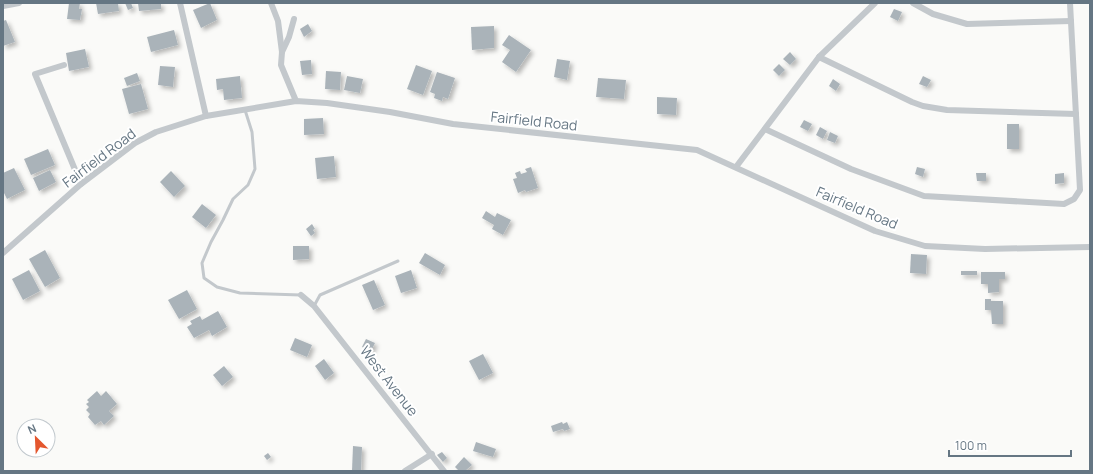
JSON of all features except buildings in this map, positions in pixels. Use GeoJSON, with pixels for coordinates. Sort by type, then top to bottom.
{"type":"FeatureCollection","features":[{"type":"Feature","properties":{"kind":"street"},"geometry":{"type":"LineString","coordinates":[[3,6],[19,3]]}},
{"type":"Feature","properties":{"kind":"street"},"geometry":{"type":"LineString","coordinates":[[180,3],[206,116]]}},
{"type":"Feature","properties":{"kind":"street"},"geometry":{"type":"LineString","coordinates":[[271,3],[278,21],[282,52],[281,64],[284,77],[296,101]]}},
{"type":"Feature","properties":{"kind":"street"},"geometry":{"type":"LineString","coordinates":[[736,167],[819,57],[875,3]]}},
{"type":"Feature","properties":{"kind":"street"},"geometry":{"type":"LineString","coordinates":[[913,3],[933,14],[967,24],[1071,21]]}},
{"type":"Feature","properties":{"kind":"street"},"geometry":{"type":"LineString","coordinates":[[765,129],[851,169],[924,196],[1064,204],[1074,199],[1080,190],[1070,3]]}},
{"type":"Feature","properties":{"kind":"street"},"geometry":{"type":"LineString","coordinates":[[282,52],[289,37],[294,19]]}},
{"type":"Feature","properties":{"kind":"street"},"geometry":{"type":"LineString","coordinates":[[819,57],[923,106],[947,110],[1076,114]]}},
{"type":"Feature","properties":{"kind":"street"},"geometry":{"type":"LineString","coordinates":[[64,65],[35,74],[81,184]]}},
{"type":"Feature","properties":{"kind":"street","name":"Fairfield Road"},"geometry":{"type":"LineString","coordinates":[[3,253],[81,184],[135,142],[156,132],[206,116],[296,101],[390,112],[453,124],[697,150],[875,231],[925,246],[985,249],[1090,247]]}},
{"type":"Feature","properties":{"kind":"street","name":"West Avenue"},"geometry":{"type":"LineString","coordinates":[[301,295],[314,306],[444,471]]}},
{"type":"Feature","properties":{"kind":"street"},"geometry":{"type":"LineString","coordinates":[[405,471],[432,454]]}},
{"type":"Feature","properties":{"kind":"lane"},"geometry":{"type":"LineString","coordinates":[[245,110],[252,132],[255,169],[248,185],[233,199],[224,220],[211,242],[202,263],[204,278],[217,287],[240,292],[301,295]]}},
{"type":"Feature","properties":{"kind":"lane"},"geometry":{"type":"LineString","coordinates":[[314,306],[320,295],[398,261]]}}]}
